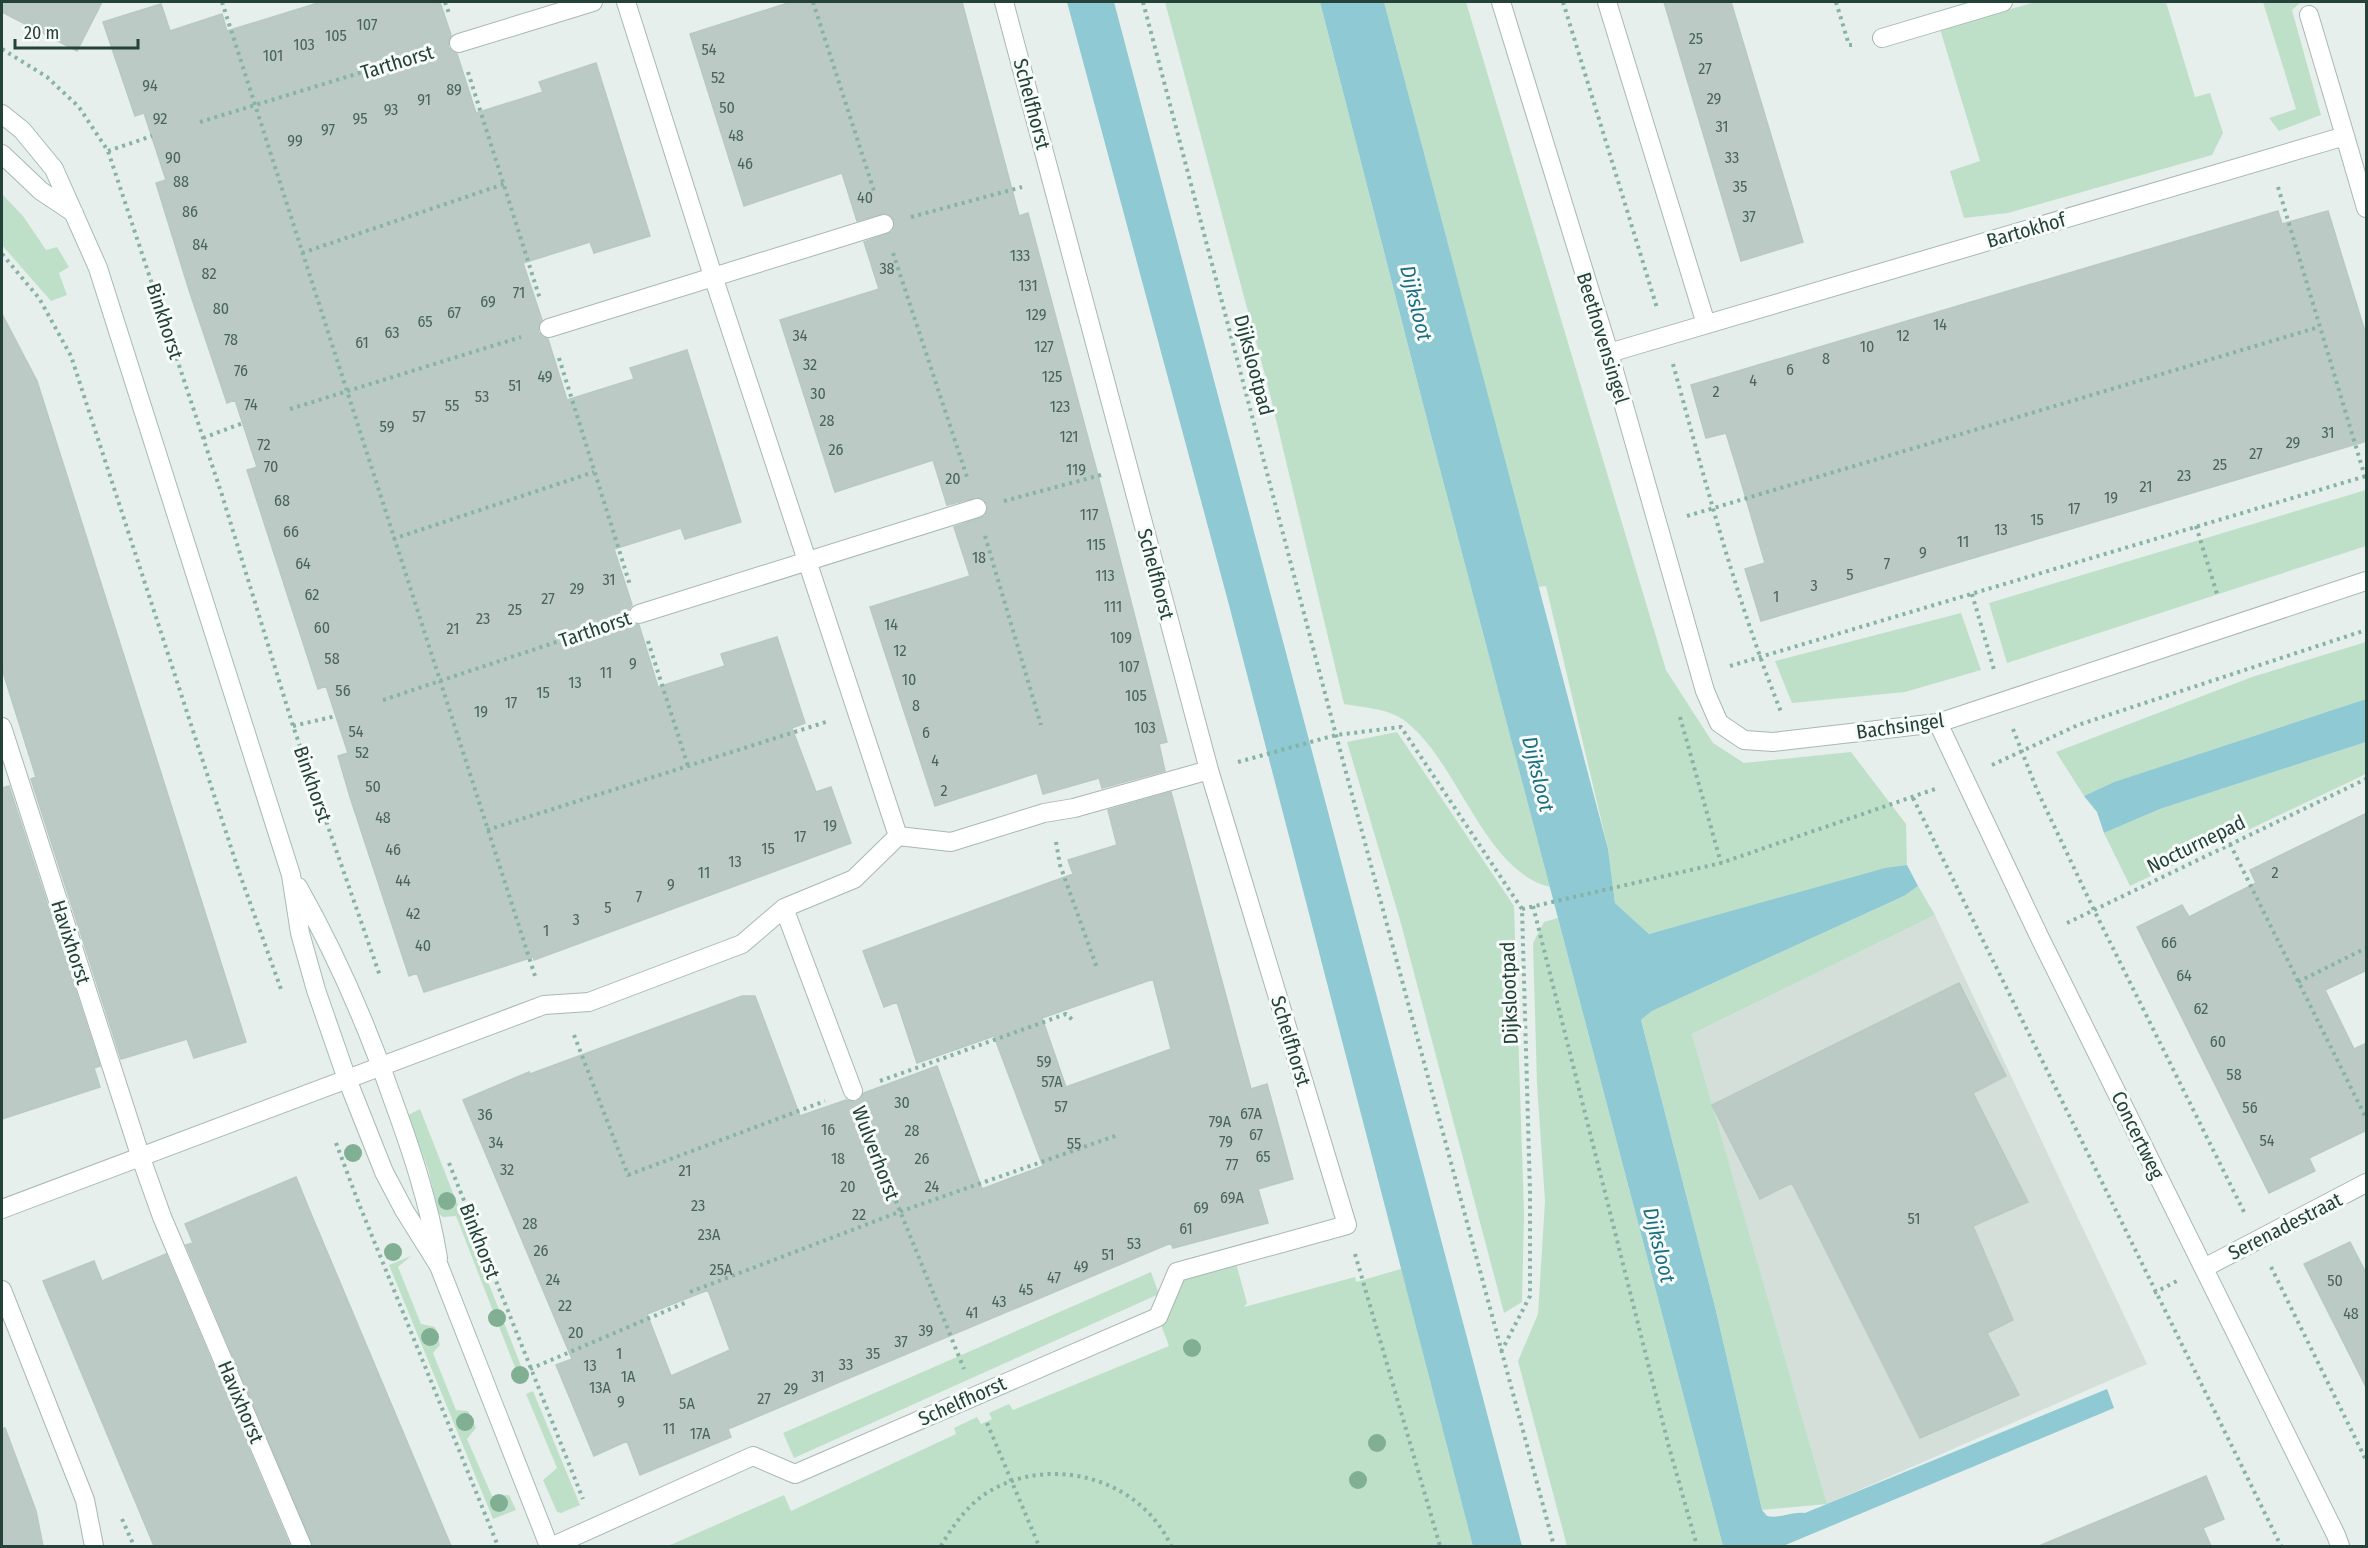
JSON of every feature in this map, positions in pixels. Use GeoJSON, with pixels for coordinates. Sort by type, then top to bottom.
{"type":"FeatureCollection","features":[{"type":"Feature","properties":{"kind":"street","name":"Tarthorst"},"geometry":{"type":"LineString","coordinates":[[459,43],[593,2]]}},
{"type":"Feature","properties":{"kind":"street"},"geometry":{"type":"LineString","coordinates":[[626,2],[713,276],[898,836]]}},
{"type":"Feature","properties":{"kind":"street","name":"Schelfhorst"},"geometry":{"type":"LineString","coordinates":[[551,1546],[753,1456],[795,1474],[1158,1317],[1177,1272],[1347,1225],[1209,770],[1004,2]]}},
{"type":"Feature","properties":{"kind":"street","name":"Beethovensingel"},"geometry":{"type":"LineString","coordinates":[[1501,2],[1609,353],[1700,675]]}},
{"type":"Feature","properties":{"kind":"street"},"geometry":{"type":"LineString","coordinates":[[1607,2],[1706,324]]}},
{"type":"Feature","properties":{"kind":"street"},"geometry":{"type":"LineString","coordinates":[[1882,38],[2003,2]]}},
{"type":"Feature","properties":{"kind":"street"},"geometry":{"type":"LineString","coordinates":[[2309,15],[2367,208]]}},
{"type":"Feature","properties":{"kind":"street","name":"Binkhorst"},"geometry":{"type":"LineString","coordinates":[[2,114],[22,130],[54,169],[98,268],[291,875],[303,944],[346,1079],[384,1172],[404,1210],[439,1266],[551,1546]]}},
{"type":"Feature","properties":{"kind":"street","name":"Bartokhof"},"geometry":{"type":"LineString","coordinates":[[1609,353],[2270,160],[2345,136]]}},
{"type":"Feature","properties":{"kind":"street"},"geometry":{"type":"LineString","coordinates":[[2,154],[41,191],[74,213]]}},
{"type":"Feature","properties":{"kind":"street"},"geometry":{"type":"LineString","coordinates":[[549,328],[884,224]]}},
{"type":"Feature","properties":{"kind":"street","name":"Tarthorst"},"geometry":{"type":"LineString","coordinates":[[639,614],[977,508]]}},
{"type":"Feature","properties":{"kind":"street","name":"Bachsingel"},"geometry":{"type":"LineString","coordinates":[[1700,675],[1719,723],[1744,740],[1773,742],[1938,723],[2367,580]]}},
{"type":"Feature","properties":{"kind":"street","name":"Concertweg"},"geometry":{"type":"LineString","coordinates":[[1938,723],[2039,936],[2337,1535],[2340,1546]]}},
{"type":"Feature","properties":{"kind":"street","name":"Havixhorst"},"geometry":{"type":"LineString","coordinates":[[2,727],[162,1217],[302,1546]]}},
{"type":"Feature","properties":{"kind":"street"},"geometry":{"type":"LineString","coordinates":[[898,836],[951,842],[1050,812],[1074,808],[1209,770]]}},
{"type":"Feature","properties":{"kind":"street"},"geometry":{"type":"LineString","coordinates":[[2,1209],[346,1079],[553,1005],[589,1002],[742,944],[783,908],[854,879],[898,836]]}},
{"type":"Feature","properties":{"kind":"street","name":"Binkhorst"},"geometry":{"type":"LineString","coordinates":[[291,875],[332,948],[382,1067],[419,1172],[430,1213],[439,1266]]}},
{"type":"Feature","properties":{"kind":"street","name":"Wulverhorst"},"geometry":{"type":"LineString","coordinates":[[783,908],[853,1091]]}},
{"type":"Feature","properties":{"kind":"street","name":"Serenadestraat"},"geometry":{"type":"LineString","coordinates":[[2204,1268],[2367,1184]]}},
{"type":"Feature","properties":{"kind":"street"},"geometry":{"type":"LineString","coordinates":[[2,1290],[85,1500],[94,1546]]}},
{"type":"Feature","properties":{"kind":"path"},"geometry":{"type":"LineString","coordinates":[[222,2],[487,830],[553,1005],[628,1175],[1066,1014],[1075,1022]]}},
{"type":"Feature","properties":{"kind":"path"},"geometry":{"type":"LineString","coordinates":[[445,2],[688,766]]}},
{"type":"Feature","properties":{"kind":"path"},"geometry":{"type":"LineString","coordinates":[[813,2],[977,508],[1041,725]]}},
{"type":"Feature","properties":{"kind":"path","name":"Dijkslootpad"},"geometry":{"type":"LineString","coordinates":[[1143,2],[1500,1353],[1554,1546]]}},
{"type":"Feature","properties":{"kind":"path"},"geometry":{"type":"LineString","coordinates":[[1563,2],[1666,337],[1713,508],[1759,658],[1792,740]]}},
{"type":"Feature","properties":{"kind":"path","name":"Tarthorst"},"geometry":{"type":"LineString","coordinates":[[200,122],[459,43]]}},
{"type":"Feature","properties":{"kind":"path","name":"Binkhorst"},"geometry":{"type":"LineString","coordinates":[[2,49],[47,77],[80,107],[108,151],[203,438],[293,726],[381,980]]}},
{"type":"Feature","properties":{"kind":"path"},"geometry":{"type":"LineString","coordinates":[[108,151],[152,136]]}},
{"type":"Feature","properties":{"kind":"path"},"geometry":{"type":"LineString","coordinates":[[1700,675],[2366,476],[2270,160]]}},
{"type":"Feature","properties":{"kind":"path"},"geometry":{"type":"LineString","coordinates":[[884,224],[1052,179]]}},
{"type":"Feature","properties":{"kind":"path"},"geometry":{"type":"LineString","coordinates":[[302,253],[504,184]]}},
{"type":"Feature","properties":{"kind":"path"},"geometry":{"type":"LineString","coordinates":[[2,254],[39,298],[71,356],[239,872],[286,1003]]}},
{"type":"Feature","properties":{"kind":"path"},"geometry":{"type":"LineString","coordinates":[[1658,526],[2319,327]]}},
{"type":"Feature","properties":{"kind":"path"},"geometry":{"type":"LineString","coordinates":[[290,409],[549,328]]}},
{"type":"Feature","properties":{"kind":"path"},"geometry":{"type":"LineString","coordinates":[[203,438],[243,423]]}},
{"type":"Feature","properties":{"kind":"path"},"geometry":{"type":"LineString","coordinates":[[977,508],[1128,467]]}},
{"type":"Feature","properties":{"kind":"path"},"geometry":{"type":"LineString","coordinates":[[393,539],[594,472]]}},
{"type":"Feature","properties":{"kind":"path"},"geometry":{"type":"LineString","coordinates":[[2196,526],[2228,627]]}},
{"type":"Feature","properties":{"kind":"path"},"geometry":{"type":"LineString","coordinates":[[1972,594],[2021,752],[2094,910],[2367,1460]]}},
{"type":"Feature","properties":{"kind":"path","name":"Tarthorst"},"geometry":{"type":"LineString","coordinates":[[383,700],[639,614]]}},
{"type":"Feature","properties":{"kind":"path"},"geometry":{"type":"LineString","coordinates":[[1234,763],[1336,735],[1401,727],[1522,909],[1721,863],[1913,798],[1963,778],[2079,725],[2367,630]]}},
{"type":"Feature","properties":{"kind":"path"},"geometry":{"type":"LineString","coordinates":[[1678,711],[1721,863]]}},
{"type":"Feature","properties":{"kind":"path"},"geometry":{"type":"LineString","coordinates":[[487,830],[857,712]]}},
{"type":"Feature","properties":{"kind":"path"},"geometry":{"type":"LineString","coordinates":[[293,726],[336,716]]}},
{"type":"Feature","properties":{"kind":"path","name":"Nocturnepad"},"geometry":{"type":"LineString","coordinates":[[2039,936],[2367,780]]}},
{"type":"Feature","properties":{"kind":"path"},"geometry":{"type":"LineString","coordinates":[[1913,798],[2281,1546]]}},
{"type":"Feature","properties":{"kind":"path"},"geometry":{"type":"LineString","coordinates":[[1050,812],[1060,865],[1097,968]]}},
{"type":"Feature","properties":{"kind":"path"},"geometry":{"type":"LineString","coordinates":[[2230,844],[2367,1118]]}},
{"type":"Feature","properties":{"kind":"path"},"geometry":{"type":"LineString","coordinates":[[1533,906],[1669,1447],[1697,1546]]}},
{"type":"Feature","properties":{"kind":"path","name":"Dijkslootpad"},"geometry":{"type":"LineString","coordinates":[[1500,1353],[1530,1296],[1530,1192],[1522,909]]}},
{"type":"Feature","properties":{"kind":"path"},"geometry":{"type":"LineString","coordinates":[[2298,982],[2367,948]]}},
{"type":"Feature","properties":{"kind":"path"},"geometry":{"type":"LineString","coordinates":[[318,1091],[358,1204],[498,1546]]}},
{"type":"Feature","properties":{"kind":"path","name":"Wulverhorst"},"geometry":{"type":"LineString","coordinates":[[853,1091],[899,1212],[1039,1546]]}},
{"type":"Feature","properties":{"kind":"path"},"geometry":{"type":"LineString","coordinates":[[690,1292],[899,1212],[1118,1135]]}},
{"type":"Feature","properties":{"kind":"path","name":"Binkhorst"},"geometry":{"type":"LineString","coordinates":[[447,1158],[595,1527]]}},
{"type":"Feature","properties":{"kind":"path"},"geometry":{"type":"LineString","coordinates":[[1347,1225],[1440,1546]]}},
{"type":"Feature","properties":{"kind":"path"},"geometry":{"type":"LineString","coordinates":[[530,1369],[687,1302]]}},
{"type":"Feature","properties":{"kind":"path"},"geometry":{"type":"LineString","coordinates":[[941,1546],[954,1523],[984,1494],[1032,1473],[1063,1473],[1104,1482],[1139,1503],[1166,1533],[1171,1546]]}},
{"type":"Feature","properties":{"kind":"shaded area"},"geometry":{"type":"Polygon","coordinates":[[[1935,915],[2147,1364],[1827,1504],[1692,1034],[1935,915]]]}},
{"type":"Feature","properties":{"kind":"green space"},"geometry":{"type":"Polygon","coordinates":[[[1165,2],[1320,2],[1550,887],[1527,877],[1507,860],[1489,838],[1441,762],[1424,739],[1405,721],[1384,711],[1344,704],[1269,390],[1165,2]]]}},
{"type":"Feature","properties":{"kind":"green space"},"geometry":{"type":"Polygon","coordinates":[[[1384,2],[1466,2],[1666,670],[1713,743],[1744,763],[1851,752],[1906,824],[1907,865],[1649,934],[1615,903],[1608,849],[1546,586],[1538,587],[1384,2]]]}},
{"type":"Feature","properties":{"kind":"green space"},"geometry":{"type":"Polygon","coordinates":[[[2036,2],[2166,2],[2195,97],[2210,93],[2223,133],[2212,155],[2008,213],[1964,218],[1950,171],[1980,161],[1940,29],[2036,2]]]}},
{"type":"Feature","properties":{"kind":"green space"},"geometry":{"type":"Polygon","coordinates":[[[2263,2],[2301,2],[2292,10],[2321,115],[2279,131],[2269,118],[2296,109],[2263,2]]]}},
{"type":"Feature","properties":{"kind":"green space"},"geometry":{"type":"Polygon","coordinates":[[[2,194],[23,216],[46,250],[57,247],[69,267],[59,273],[67,295],[51,301],[2,245],[2,194]]]}},
{"type":"Feature","properties":{"kind":"green space"},"geometry":{"type":"Polygon","coordinates":[[[2366,490],[2366,546],[2007,663],[1989,603],[2366,490]]]}},
{"type":"Feature","properties":{"kind":"green space"},"geometry":{"type":"Polygon","coordinates":[[[1961,613],[1981,670],[1905,692],[1792,703],[1775,661],[1961,613]]]}},
{"type":"Feature","properties":{"kind":"green space"},"geometry":{"type":"Polygon","coordinates":[[[2366,642],[2366,699],[2114,782],[2084,796],[2056,752],[2252,677],[2366,642]]]}},
{"type":"Feature","properties":{"kind":"green space"},"geometry":{"type":"Polygon","coordinates":[[[1397,732],[1514,906],[1524,1213],[1522,1302],[1504,1313],[1400,920],[1347,742],[1397,732]]]}},
{"type":"Feature","properties":{"kind":"green space"},"geometry":{"type":"Polygon","coordinates":[[[2366,742],[2366,774],[2130,886],[2104,833],[2160,809],[2366,742]]]}},
{"type":"Feature","properties":{"kind":"green space"},"geometry":{"type":"Polygon","coordinates":[[[1918,886],[1935,915],[1692,1034],[1827,1504],[1762,1510],[1716,1311],[1641,1020],[1652,1011],[1904,896],[1918,886]]]}},
{"type":"Feature","properties":{"kind":"green space"},"geometry":{"type":"Polygon","coordinates":[[[1558,918],[1723,1546],[1567,1546],[1518,1361],[1538,1314],[1545,1201],[1537,1084],[1533,943],[1544,922],[1558,918]]]}},
{"type":"Feature","properties":{"kind":"green space"},"geometry":{"type":"Polygon","coordinates":[[[420,1109],[527,1381],[521,1383],[456,1216],[443,1217],[439,1214],[428,1169],[408,1115],[420,1109]]]}},
{"type":"Feature","properties":{"kind":"green space"},"geometry":{"type":"Polygon","coordinates":[[[411,1256],[398,1267],[421,1324],[435,1327],[440,1345],[433,1353],[456,1410],[468,1411],[476,1428],[467,1439],[492,1496],[509,1495],[516,1510],[493,1519],[389,1265],[411,1256]]]}},
{"type":"Feature","properties":{"kind":"green space"},"geometry":{"type":"Polygon","coordinates":[[[1234,1256],[1247,1303],[1244,1307],[1355,1277],[1356,1282],[1425,1262],[1513,1546],[668,1546],[784,1495],[791,1511],[956,1434],[954,1428],[977,1417],[981,1424],[992,1419],[989,1413],[1009,1404],[1013,1410],[1169,1346],[1158,1317],[1177,1272],[1234,1256]]]}},
{"type":"Feature","properties":{"kind":"green space"},"geometry":{"type":"Polygon","coordinates":[[[1151,1272],[1159,1294],[794,1458],[783,1433],[1151,1272]]]}},
{"type":"Feature","properties":{"kind":"green space"},"geometry":{"type":"Polygon","coordinates":[[[533,1391],[580,1505],[561,1513],[557,1512],[543,1480],[557,1468],[526,1394],[533,1391]]]}},
{"type":"Feature","properties":{"kind":"water"},"geometry":{"type":"Polygon","coordinates":[[[1067,2],[1114,2],[1522,1546],[1473,1546],[1229,605],[1067,2]]]}},
{"type":"Feature","properties":{"kind":"water","name":"Dijksloot"},"geometry":{"type":"Polygon","coordinates":[[[1320,2],[1384,2],[1608,849],[1615,903],[1649,934],[1885,868],[1907,865],[1918,886],[1904,896],[1652,1011],[1641,1020],[1716,1311],[1762,1510],[1767,1516],[1772,1517],[1805,1513],[2107,1389],[2114,1408],[1783,1546],[1723,1546],[1431,435],[1320,2]]]}},
{"type":"Feature","properties":{"kind":"water"},"geometry":{"type":"Polygon","coordinates":[[[2366,699],[2366,742],[2160,809],[2104,833],[2097,812],[2084,796],[2114,782],[2366,699]]]}},
{"type":"Feature","properties":{"kind":"building"},"geometry":{"type":"Polygon","coordinates":[[[2,2],[102,2],[77,51],[2,12],[2,2]]]}},
{"type":"Feature","properties":{"kind":"building"},"geometry":{"type":"Polygon","coordinates":[[[321,2],[440,2],[451,35],[448,47],[457,54],[476,113],[543,92],[539,82],[596,63],[650,236],[594,253],[590,242],[523,263],[542,320],[538,332],[548,339],[567,400],[634,379],[630,368],[687,350],[741,522],[685,539],[681,528],[614,549],[632,605],[628,611],[629,618],[639,625],[658,687],[725,666],[721,654],[777,637],[805,723],[792,728],[816,792],[831,787],[851,843],[534,960],[533,957],[424,992],[417,973],[409,976],[350,797],[338,756],[348,753],[326,686],[318,689],[247,470],[257,467],[235,400],[227,403],[189,290],[156,183],[166,180],[144,113],[135,116],[103,22],[161,4],[170,31],[222,14],[227,31],[321,2]]]}},
{"type":"Feature","properties":{"kind":"building"},"geometry":{"type":"Polygon","coordinates":[[[791,2],[962,2],[1019,216],[1028,213],[1111,524],[1167,742],[1159,744],[1165,771],[1102,788],[1099,778],[1043,794],[1037,773],[935,806],[870,607],[970,576],[954,527],[985,516],[988,505],[979,497],[947,505],[933,460],[835,492],[780,320],[879,289],[864,242],[892,232],[894,220],[886,213],[857,221],[842,173],[744,206],[690,34],[791,2]]]}},
{"type":"Feature","properties":{"kind":"building"},"geometry":{"type":"Polygon","coordinates":[[[1664,2],[1731,2],[1803,242],[1741,261],[1664,2]]]}},
{"type":"Feature","properties":{"kind":"building"},"geometry":{"type":"Polygon","coordinates":[[[2278,211],[2282,224],[2328,211],[2367,338],[2367,441],[1761,621],[1745,569],[1765,563],[1739,475],[1726,433],[1706,438],[1691,385],[2278,211]]]}},
{"type":"Feature","properties":{"kind":"building"},"geometry":{"type":"Polygon","coordinates":[[[2,314],[37,381],[246,1042],[194,1058],[187,1039],[121,1059],[31,779],[36,777],[2,669],[2,314]]]}},
{"type":"Feature","properties":{"kind":"building"},"geometry":{"type":"Polygon","coordinates":[[[9,786],[100,1066],[94,1068],[100,1087],[2,1119],[2,788],[9,786]]]}},
{"type":"Feature","properties":{"kind":"building"},"geometry":{"type":"Polygon","coordinates":[[[1171,792],[1251,1089],[1267,1084],[1293,1179],[1258,1189],[1268,1223],[1173,1248],[1171,1243],[728,1429],[731,1437],[640,1475],[627,1441],[594,1456],[556,1365],[572,1359],[463,1100],[529,1072],[530,1074],[742,996],[755,996],[800,1116],[846,1100],[856,1102],[864,1093],[937,1066],[982,1189],[1043,1166],[994,1036],[917,1063],[897,1002],[884,1007],[863,951],[1073,874],[1068,860],[1117,845],[1108,810],[1171,792]],[[1153,979],[1042,1018],[1066,1087],[1171,1049],[1153,979]],[[708,1290],[647,1314],[671,1376],[730,1350],[708,1290]]]}},
{"type":"Feature","properties":{"kind":"building"},"geometry":{"type":"Polygon","coordinates":[[[2367,813],[2367,970],[2325,990],[2354,1049],[2367,1043],[2367,1130],[2309,1158],[2315,1171],[2269,1193],[2137,927],[2182,905],[2189,917],[2256,883],[2250,870],[2367,813]]]}},
{"type":"Feature","properties":{"kind":"building"},"geometry":{"type":"Polygon","coordinates":[[[1959,983],[2006,1076],[1973,1093],[2028,1202],[1973,1226],[2013,1320],[1987,1333],[2019,1395],[1920,1438],[1792,1183],[1760,1199],[1712,1105],[1959,983]]]}},
{"type":"Feature","properties":{"kind":"building"},"geometry":{"type":"Polygon","coordinates":[[[296,1177],[451,1546],[313,1546],[186,1245],[193,1243],[185,1224],[296,1177]]]}},
{"type":"Feature","properties":{"kind":"building"},"geometry":{"type":"Polygon","coordinates":[[[2350,1242],[2367,1275],[2367,1389],[2304,1264],[2350,1242]]]}},
{"type":"Feature","properties":{"kind":"building"},"geometry":{"type":"Polygon","coordinates":[[[166,1254],[290,1546],[154,1546],[43,1281],[94,1261],[102,1281],[166,1254]]]}},
{"type":"Feature","properties":{"kind":"building"},"geometry":{"type":"Polygon","coordinates":[[[5,1428],[36,1511],[43,1546],[2,1546],[2,1429],[5,1428]]]}},
{"type":"Feature","properties":{"kind":"building"},"geometry":{"type":"Polygon","coordinates":[[[2206,1476],[2224,1519],[2203,1528],[2211,1546],[2039,1546],[2206,1476]]]}}]}
